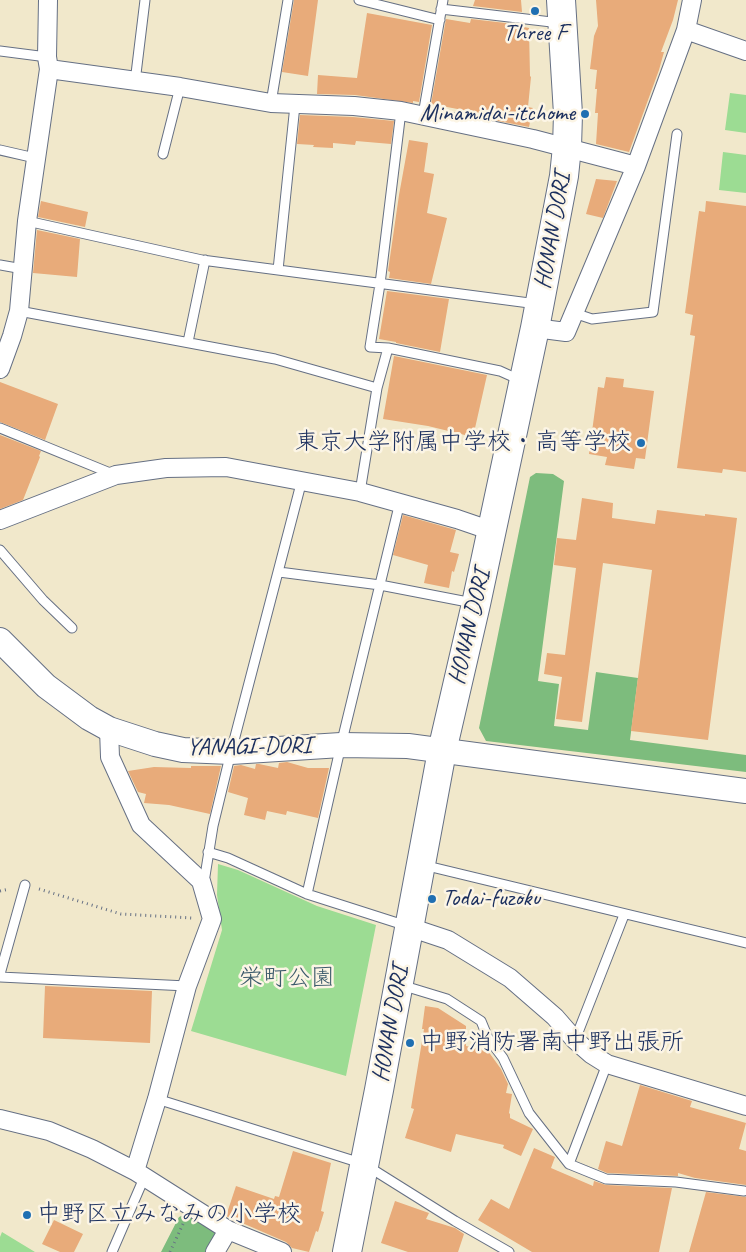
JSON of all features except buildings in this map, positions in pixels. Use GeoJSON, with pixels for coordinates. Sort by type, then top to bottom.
{"type":"FeatureCollection","features":[{"type":"Feature","properties":{"kind":"main road","name":"HONAN DORI"},"geometry":{"type":"LineString","coordinates":[[347,1252],[442,751],[492,531],[564,176],[568,147],[567,75],[562,12]]}},
{"type":"Feature","properties":{"kind":"street"},"geometry":{"type":"LineString","coordinates":[[0,368],[19,311],[27,221],[48,63],[48,0]]}},
{"type":"Feature","properties":{"kind":"street"},"geometry":{"type":"LineString","coordinates":[[537,316],[566,332],[636,166],[686,30],[692,0]]}},
{"type":"Feature","properties":{"kind":"street"},"geometry":{"type":"LineString","coordinates":[[686,30],[746,51]]}},
{"type":"Feature","properties":{"kind":"street"},"geometry":{"type":"LineString","coordinates":[[48,63],[134,82],[271,103],[354,106],[401,111],[568,147],[636,166]]}},
{"type":"Feature","properties":{"kind":"street"},"geometry":{"type":"LineString","coordinates":[[0,520],[116,475],[166,468],[226,467],[360,492],[400,502],[492,531]]}},
{"type":"Feature","properties":{"kind":"street","name":"YANAGI-DORI"},"geometry":{"type":"LineString","coordinates":[[0,640],[46,686],[89,718],[109,729],[155,744],[183,750],[231,752],[341,745],[408,746],[746,791]]}},
{"type":"Feature","properties":{"kind":"street"},"geometry":{"type":"LineString","coordinates":[[109,729],[110,757],[141,825],[201,881],[212,919],[188,986],[156,1099],[139,1174]]}},
{"type":"Feature","properties":{"kind":"street"},"geometry":{"type":"LineString","coordinates":[[409,927],[448,940],[510,978],[533,1004],[555,1017],[575,1040],[591,1054],[607,1064],[746,1106]]}},
{"type":"Feature","properties":{"kind":"street"},"geometry":{"type":"LineString","coordinates":[[0,1119],[49,1131],[92,1149],[139,1174],[228,1230],[282,1252]]}},
{"type":"Feature","properties":{"kind":"street"},"geometry":{"type":"LineString","coordinates":[[215,1252],[228,1230]]}},
{"type":"Feature","properties":{"kind":"lane"},"geometry":{"type":"LineString","coordinates":[[134,82],[145,0]]}},
{"type":"Feature","properties":{"kind":"lane"},"geometry":{"type":"LineString","coordinates":[[271,103],[288,0]]}},
{"type":"Feature","properties":{"kind":"lane"},"geometry":{"type":"LineString","coordinates":[[359,0],[440,20]]}},
{"type":"Feature","properties":{"kind":"lane"},"geometry":{"type":"LineString","coordinates":[[423,115],[442,4],[562,12]]}},
{"type":"Feature","properties":{"kind":"lane"},"geometry":{"type":"LineString","coordinates":[[0,51],[48,63]]}},
{"type":"Feature","properties":{"kind":"lane"},"geometry":{"type":"LineString","coordinates":[[163,154],[180,88]]}},
{"type":"Feature","properties":{"kind":"lane"},"geometry":{"type":"LineString","coordinates":[[278,270],[294,105]]}},
{"type":"Feature","properties":{"kind":"lane"},"geometry":{"type":"LineString","coordinates":[[401,111],[380,284],[370,347],[388,348],[500,371],[523,381]]}},
{"type":"Feature","properties":{"kind":"lane"},"geometry":{"type":"LineString","coordinates":[[574,314],[592,319],[653,312],[677,134]]}},
{"type":"Feature","properties":{"kind":"lane"},"geometry":{"type":"LineString","coordinates":[[0,150],[35,158]]}},
{"type":"Feature","properties":{"kind":"lane"},"geometry":{"type":"LineString","coordinates":[[27,221],[205,260],[380,284],[537,316]]}},
{"type":"Feature","properties":{"kind":"lane"},"geometry":{"type":"LineString","coordinates":[[188,342],[205,260]]}},
{"type":"Feature","properties":{"kind":"lane"},"geometry":{"type":"LineString","coordinates":[[0,264],[23,269]]}},
{"type":"Feature","properties":{"kind":"lane"},"geometry":{"type":"LineString","coordinates":[[19,311],[275,359],[377,388]]}},
{"type":"Feature","properties":{"kind":"lane"},"geometry":{"type":"LineString","coordinates":[[360,492],[377,388],[388,348]]}},
{"type":"Feature","properties":{"kind":"lane"},"geometry":{"type":"LineString","coordinates":[[0,428],[116,475]]}},
{"type":"Feature","properties":{"kind":"lane"},"geometry":{"type":"LineString","coordinates":[[201,881],[205,876],[208,852],[231,752],[302,480]]}},
{"type":"Feature","properties":{"kind":"lane"},"geometry":{"type":"LineString","coordinates":[[307,894],[400,502]]}},
{"type":"Feature","properties":{"kind":"lane"},"geometry":{"type":"LineString","coordinates":[[0,550],[43,600],[72,628]]}},
{"type":"Feature","properties":{"kind":"lane"},"geometry":{"type":"LineString","coordinates":[[279,572],[380,585],[476,604]]}},
{"type":"Feature","properties":{"kind":"lane"},"geometry":{"type":"LineString","coordinates":[[208,852],[228,858],[307,894],[409,927]]}},
{"type":"Feature","properties":{"kind":"lane"},"geometry":{"type":"LineString","coordinates":[[421,864],[746,943]]}},
{"type":"Feature","properties":{"kind":"lane"},"geometry":{"type":"LineString","coordinates":[[25,885],[0,975],[188,986]]}},
{"type":"Feature","properties":{"kind":"lane"},"geometry":{"type":"LineString","coordinates":[[575,1040],[624,914]]}},
{"type":"Feature","properties":{"kind":"lane"},"geometry":{"type":"LineString","coordinates":[[398,984],[447,999],[481,1021],[488,1038],[499,1045],[503,1058],[529,1113],[569,1164],[606,1179],[676,1182],[744,1191]]}},
{"type":"Feature","properties":{"kind":"lane"},"geometry":{"type":"LineString","coordinates":[[569,1164],[607,1064]]}},
{"type":"Feature","properties":{"kind":"lane"},"geometry":{"type":"LineString","coordinates":[[156,1099],[364,1164],[455,1221],[509,1252]]}},
{"type":"Feature","properties":{"kind":"lane"},"geometry":{"type":"LineString","coordinates":[[112,1252],[139,1174]]}},
{"type":"Feature","properties":{"kind":"path"},"geometry":{"type":"LineString","coordinates":[[0,891],[25,885],[121,914],[212,919]]}},
{"type":"Feature","properties":{"kind":"path"},"geometry":{"type":"LineString","coordinates":[[170,1252],[184,1222]]}},
{"type":"Feature","properties":{"kind":"green space"},"geometry":{"type":"Polygon","coordinates":[[[730,93],[746,95],[746,133],[725,130],[730,93]]]}},
{"type":"Feature","properties":{"kind":"green space"},"geometry":{"type":"Polygon","coordinates":[[[723,152],[746,155],[746,193],[719,190],[723,152]]]}},
{"type":"Feature","properties":{"kind":"green space"},"geometry":{"type":"Polygon","coordinates":[[[536,473],[553,474],[564,481],[538,681],[559,684],[554,726],[588,730],[596,672],[638,678],[630,740],[746,755],[746,772],[486,741],[479,728],[530,477],[536,473]]]}},
{"type":"Feature","properties":{"kind":"green space","name":"栄町公園"},"geometry":{"type":"Polygon","coordinates":[[[218,864],[238,870],[317,906],[376,925],[346,1076],[191,1031],[222,930],[217,895],[218,864]]]}},
{"type":"Feature","properties":{"kind":"green space"},"geometry":{"type":"Polygon","coordinates":[[[202,1207],[213,1213],[221,1252],[161,1252],[179,1217],[202,1207]]]}},
{"type":"Feature","properties":{"kind":"green space"},"geometry":{"type":"Polygon","coordinates":[[[2,1232],[35,1252],[0,1252],[2,1232]]]}},
{"type":"Feature","properties":{"kind":"place","name":"Three F"},"geometry":{"type":"Point","coordinates":[535,11]}},
{"type":"Feature","properties":{"kind":"place","name":"Minamidai-itchome"},"geometry":{"type":"Point","coordinates":[585,114]}},
{"type":"Feature","properties":{"kind":"place","name":"東京大学附属中学校・高等学校"},"geometry":{"type":"Point","coordinates":[641,443]}},
{"type":"Feature","properties":{"kind":"place","name":"Todai-fuzoku"},"geometry":{"type":"Point","coordinates":[432,899]}},
{"type":"Feature","properties":{"kind":"place","name":"中野消防署南中野出張所"},"geometry":{"type":"Point","coordinates":[410,1043]}},
{"type":"Feature","properties":{"kind":"place","name":"中野区立みなみの小学校"},"geometry":{"type":"Point","coordinates":[27,1215]}}]}
